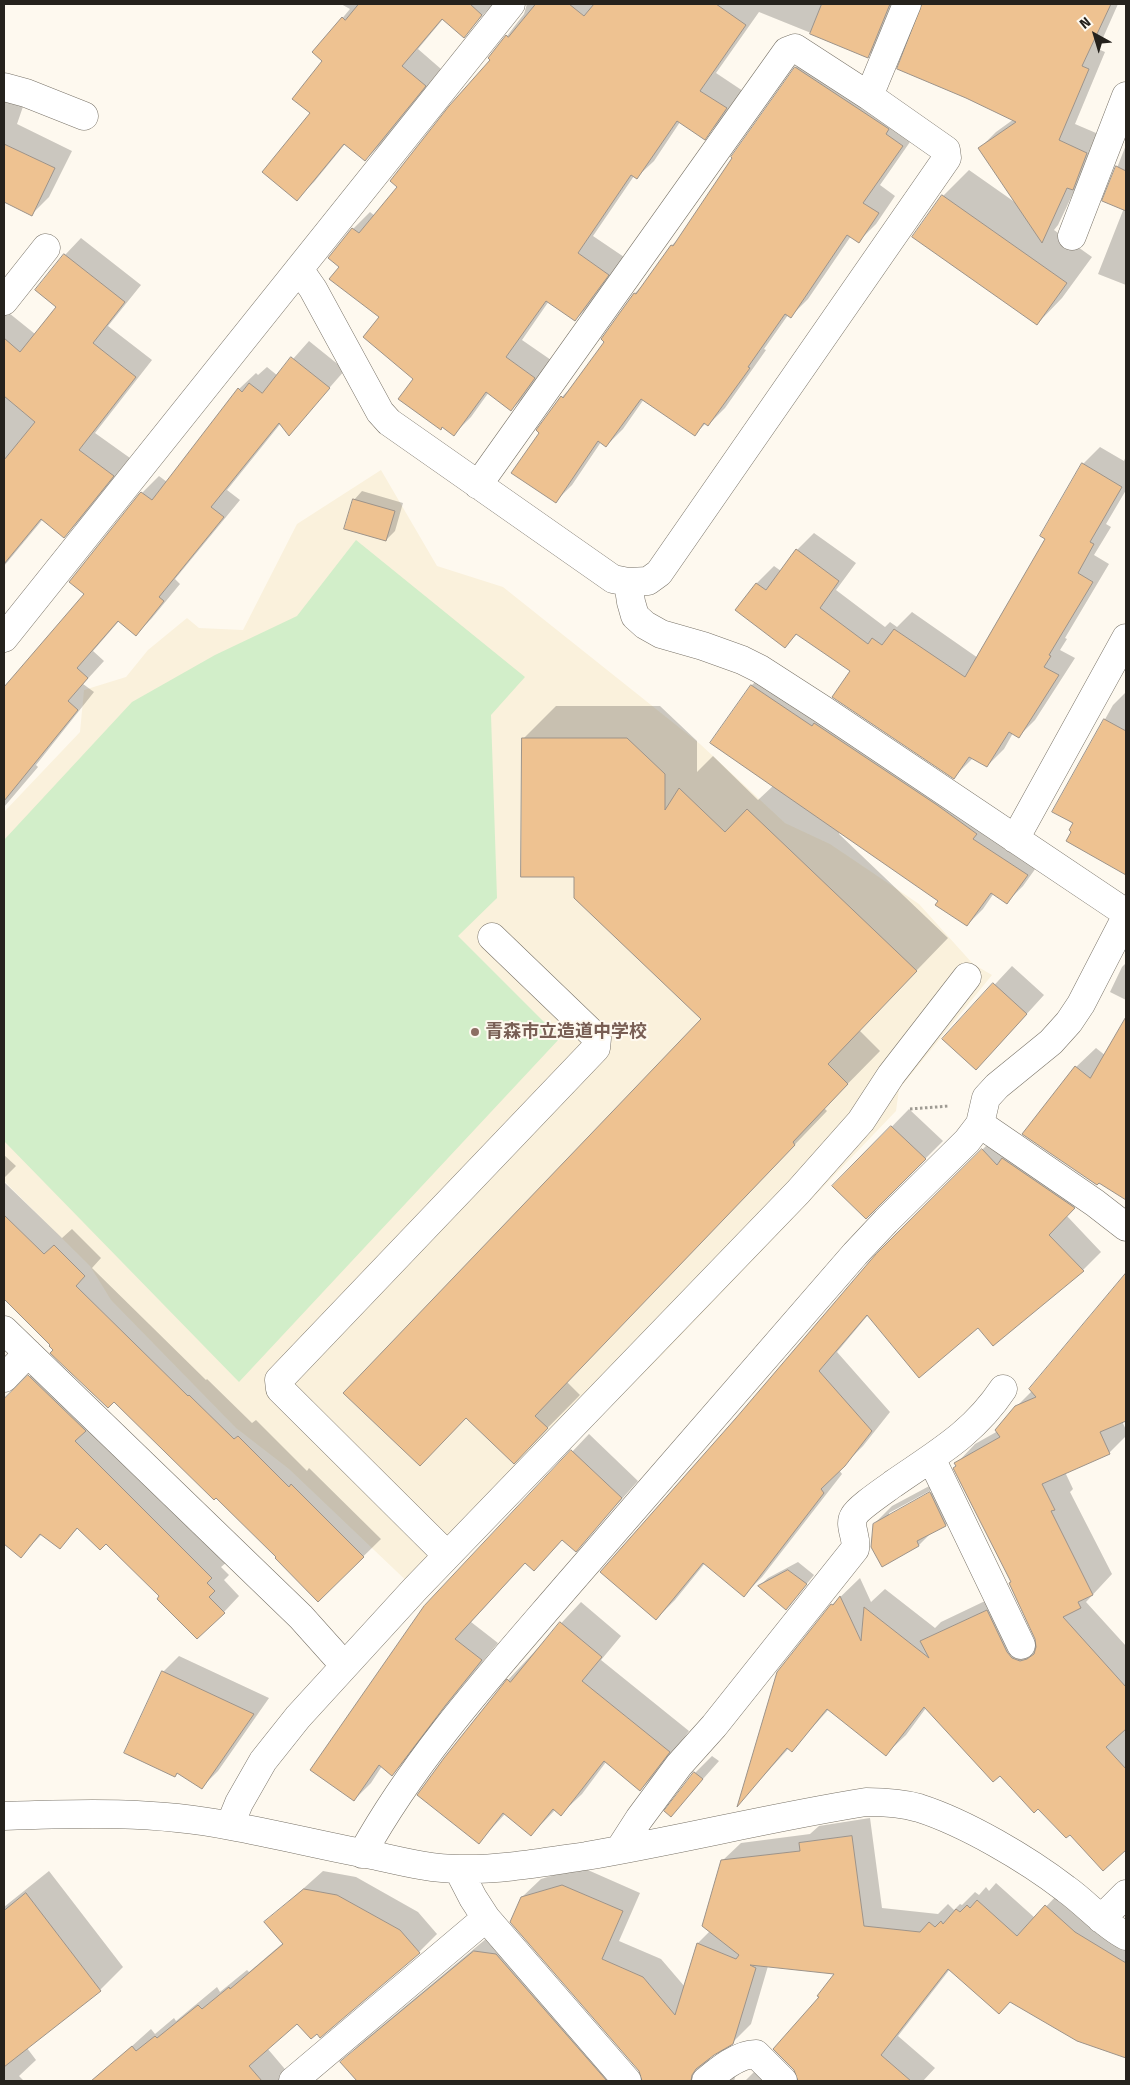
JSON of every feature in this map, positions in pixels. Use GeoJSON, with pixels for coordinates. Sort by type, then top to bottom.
{"type":"FeatureCollection","features":[{"type":"Feature","properties":{"kind":"street"},"geometry":{"type":"LineString","coordinates":[[4,638],[512,4]]}},
{"type":"Feature","properties":{"kind":"street"},"geometry":{"type":"LineString","coordinates":[[869,96],[906,4]]}},
{"type":"Feature","properties":{"kind":"street"},"geometry":{"type":"LineString","coordinates":[[299,269],[313,289],[380,412],[389,422],[478,485],[613,579],[628,582],[648,581],[659,572],[947,158],[946,150],[869,96],[795,48],[787,51],[478,485]]}},
{"type":"Feature","properties":{"kind":"street"},"geometry":{"type":"LineString","coordinates":[[4,86],[84,116]]}},
{"type":"Feature","properties":{"kind":"street"},"geometry":{"type":"LineString","coordinates":[[1072,236],[1126,96]]}},
{"type":"Feature","properties":{"kind":"street"},"geometry":{"type":"LineString","coordinates":[[4,301],[46,248]]}},
{"type":"Feature","properties":{"kind":"street"},"geometry":{"type":"LineString","coordinates":[[362,1854],[382,1818],[409,1777],[495,1671],[855,1254],[886,1221],[954,1156],[997,1086],[1051,1042],[1069,1022],[1081,1004],[1126,915],[760,669],[718,652],[661,634],[645,625],[635,616],[628,582]]}},
{"type":"Feature","properties":{"kind":"street"},"geometry":{"type":"LineString","coordinates":[[1015,839],[1126,638]]}},
{"type":"Feature","properties":{"kind":"street"},"geometry":{"type":"LineString","coordinates":[[447,1555],[280,1389],[278,1380],[596,1048],[597,1038],[492,937]]}},
{"type":"Feature","properties":{"kind":"street"},"geometry":{"type":"LineString","coordinates":[[230,1825],[239,1802],[264,1761],[298,1717],[447,1555],[798,1192],[861,1121],[891,1075],[967,977]]}},
{"type":"Feature","properties":{"kind":"street"},"geometry":{"type":"LineString","coordinates":[[983,1111],[1094,1203],[1126,1227]]}},
{"type":"Feature","properties":{"kind":"street"},"geometry":{"type":"LineString","coordinates":[[4,1330],[301,1617],[344,1665]]}},
{"type":"Feature","properties":{"kind":"street"},"geometry":{"type":"LineString","coordinates":[[4,1378],[28,1353]]}},
{"type":"Feature","properties":{"kind":"street"},"geometry":{"type":"LineString","coordinates":[[619,1850],[673,1772],[726,1713],[855,1549],[857,1542],[852,1523],[854,1515],[885,1490],[955,1442],[991,1408],[1003,1389]]}},
{"type":"Feature","properties":{"kind":"street"},"geometry":{"type":"LineString","coordinates":[[931,1458],[1021,1645]]}},
{"type":"Feature","properties":{"kind":"street"},"geometry":{"type":"LineString","coordinates":[[4,1816],[96,1813],[147,1814],[230,1825],[417,1865],[458,1869],[519,1866],[619,1850],[866,1802],[899,1804],[919,1808],[960,1826],[1012,1853],[1068,1890],[1101,1920],[1126,1936]]}},
{"type":"Feature","properties":{"kind":"street"},"geometry":{"type":"LineString","coordinates":[[458,1869],[486,1918],[627,2081]]}},
{"type":"Feature","properties":{"kind":"street"},"geometry":{"type":"LineString","coordinates":[[1101,1920],[1126,1894]]}},
{"type":"Feature","properties":{"kind":"street"},"geometry":{"type":"LineString","coordinates":[[293,2081],[486,1918]]}},
{"type":"Feature","properties":{"kind":"street"},"geometry":{"type":"LineString","coordinates":[[706,2081],[717,2072],[749,2054],[756,2054],[783,2081]]}},
{"type":"Feature","properties":{"kind":"path"},"geometry":{"type":"LineString","coordinates":[[867,1111],[896,1111],[969,1104],[983,1111]]}},
{"type":"Feature","properties":{"kind":"shaded area","name":"青森市立造道中学校"},"geometry":{"type":"Polygon","coordinates":[[[381,470],[437,566],[503,587],[700,744],[785,823],[830,844],[919,904],[973,964],[992,975],[899,1089],[896,1111],[663,1354],[513,1504],[415,1589],[289,1469],[236,1428],[111,1300],[90,1266],[4,1181],[4,812],[80,732],[84,690],[126,677],[148,650],[187,618],[199,628],[243,630],[297,524],[381,470]]]}},
{"type":"Feature","properties":{"kind":"green space"},"geometry":{"type":"Polygon","coordinates":[[[356,540],[525,677],[491,715],[497,898],[458,936],[560,1038],[239,1382],[4,1141],[4,840],[132,702],[215,655],[297,616],[356,540]]]}},
{"type":"Feature","properties":{"kind":"building"},"geometry":{"type":"Polygon","coordinates":[[[359,4],[470,4],[482,15],[464,38],[442,19],[402,66],[426,86],[365,161],[344,144],[297,201],[262,172],[310,113],[292,99],[322,61],[312,52],[342,17],[345,20],[359,4]]]}},
{"type":"Feature","properties":{"kind":"building"},"geometry":{"type":"Polygon","coordinates":[[[536,4],[569,4],[584,16],[594,4],[716,4],[746,25],[700,91],[727,108],[705,140],[677,121],[637,179],[631,175],[578,253],[609,275],[575,321],[546,301],[506,357],[535,378],[511,411],[486,392],[454,436],[442,427],[441,430],[398,399],[413,379],[363,337],[379,317],[329,279],[339,267],[328,258],[352,228],[359,233],[397,187],[390,181],[449,106],[490,60],[488,58],[506,35],[508,37],[536,4]]]}},
{"type":"Feature","properties":{"kind":"building"},"geometry":{"type":"Polygon","coordinates":[[[822,4],[890,4],[868,58],[810,34],[822,4]]]}},
{"type":"Feature","properties":{"kind":"building"},"geometry":{"type":"Polygon","coordinates":[[[922,4],[1111,4],[1082,66],[1089,69],[1059,140],[1087,153],[1073,190],[1067,188],[1042,243],[978,148],[1016,122],[966,98],[897,69],[922,4]]]}},
{"type":"Feature","properties":{"kind":"building"},"geometry":{"type":"Polygon","coordinates":[[[795,67],[889,129],[886,134],[903,146],[863,203],[879,213],[859,243],[847,235],[791,318],[785,314],[748,367],[750,368],[708,426],[704,423],[695,436],[641,399],[606,447],[598,441],[556,503],[511,473],[539,433],[536,430],[561,396],[563,398],[604,342],[601,339],[634,293],[636,294],[671,245],[673,246],[731,157],[795,67]]]}},
{"type":"Feature","properties":{"kind":"building"},"geometry":{"type":"Polygon","coordinates":[[[4,144],[55,168],[32,216],[4,202],[4,144]]]}},
{"type":"Feature","properties":{"kind":"building"},"geometry":{"type":"Polygon","coordinates":[[[1116,166],[1126,171],[1126,211],[1102,201],[1116,166]]]}},
{"type":"Feature","properties":{"kind":"building"},"geometry":{"type":"Polygon","coordinates":[[[942,195],[1067,283],[1037,325],[912,237],[942,195]]]}},
{"type":"Feature","properties":{"kind":"building"},"geometry":{"type":"Polygon","coordinates":[[[64,254],[125,302],[93,343],[136,377],[79,450],[114,476],[64,538],[41,519],[4,564],[4,460],[35,422],[4,396],[4,338],[20,352],[56,307],[35,290],[64,254]]]}},
{"type":"Feature","properties":{"kind":"building"},"geometry":{"type":"Polygon","coordinates":[[[291,357],[330,388],[289,436],[279,423],[211,507],[224,517],[159,597],[164,601],[136,636],[118,621],[77,668],[88,678],[68,701],[78,710],[4,801],[4,687],[84,594],[69,582],[141,492],[152,500],[238,388],[242,392],[249,383],[262,393],[291,357]]]}},
{"type":"Feature","properties":{"kind":"building"},"geometry":{"type":"Polygon","coordinates":[[[1082,463],[1122,487],[1090,542],[1094,544],[1078,573],[1093,582],[1049,655],[1051,656],[1044,667],[1059,675],[1019,738],[1009,732],[987,767],[969,757],[954,779],[832,697],[850,671],[796,634],[785,648],[735,610],[756,583],[766,590],[796,549],[839,581],[820,608],[868,644],[872,638],[882,645],[894,629],[965,677],[1045,539],[1040,536],[1082,463]]]}},
{"type":"Feature","properties":{"kind":"building"},"geometry":{"type":"Polygon","coordinates":[[[353,499],[395,511],[386,541],[344,529],[353,499]]]}},
{"type":"Feature","properties":{"kind":"building"},"geometry":{"type":"Polygon","coordinates":[[[751,685],[812,726],[814,723],[937,805],[977,834],[973,839],[1028,875],[1007,904],[991,893],[967,926],[935,905],[938,901],[710,743],[751,685]]]}},
{"type":"Feature","properties":{"kind":"building"},"geometry":{"type":"Polygon","coordinates":[[[1104,719],[1126,731],[1126,875],[1066,841],[1073,823],[1052,812],[1104,719]]]}},
{"type":"Feature","properties":{"kind":"building"},"geometry":{"type":"Polygon","coordinates":[[[522,738],[627,738],[665,774],[665,810],[679,788],[725,832],[747,809],[917,971],[828,1064],[848,1084],[793,1142],[795,1145],[535,1416],[548,1428],[514,1464],[466,1418],[420,1466],[343,1393],[701,1019],[574,898],[574,877],[521,877],[522,738]]]}},
{"type":"Feature","properties":{"kind":"building"},"geometry":{"type":"Polygon","coordinates":[[[993,983],[1027,1014],[976,1070],[942,1039],[993,983]]]}},
{"type":"Feature","properties":{"kind":"building"},"geometry":{"type":"Polygon","coordinates":[[[1126,1017],[1126,1200],[1099,1183],[1097,1185],[1022,1134],[1075,1066],[1090,1078],[1126,1017]]]}},
{"type":"Feature","properties":{"kind":"building"},"geometry":{"type":"Polygon","coordinates":[[[891,1126],[926,1159],[866,1219],[832,1186],[891,1126]]]}},
{"type":"Feature","properties":{"kind":"building"},"geometry":{"type":"Polygon","coordinates":[[[982,1149],[997,1165],[1002,1158],[1075,1208],[1049,1235],[1084,1271],[993,1346],[978,1328],[919,1378],[867,1315],[819,1371],[872,1431],[845,1466],[821,1489],[824,1493],[744,1597],[703,1563],[656,1620],[600,1572],[736,1418],[876,1254],[982,1149]]]}},
{"type":"Feature","properties":{"kind":"building"},"geometry":{"type":"Polygon","coordinates":[[[4,1215],[44,1254],[54,1245],[85,1276],[76,1286],[188,1396],[234,1439],[238,1436],[289,1487],[291,1484],[364,1557],[318,1602],[276,1557],[216,1498],[214,1500],[114,1402],[108,1408],[50,1353],[53,1350],[50,1345],[4,1299],[4,1215]]]}},
{"type":"Feature","properties":{"kind":"building"},"geometry":{"type":"Polygon","coordinates":[[[1126,1273],[1126,1421],[1100,1432],[1110,1454],[1042,1484],[1055,1510],[1051,1511],[1093,1595],[1078,1602],[1081,1608],[1063,1617],[1126,1687],[1126,1729],[1106,1747],[1126,1769],[1126,1850],[1103,1871],[1070,1835],[1066,1838],[1038,1809],[1034,1813],[1000,1776],[993,1782],[924,1707],[886,1756],[827,1709],[792,1752],[787,1748],[737,1807],[777,1672],[831,1604],[833,1605],[840,1596],[861,1641],[864,1607],[929,1658],[920,1641],[987,1610],[1007,1652],[1012,1658],[1020,1661],[1034,1654],[1036,1647],[1035,1639],[1009,1583],[1011,1582],[953,1468],[956,1466],[954,1463],[1000,1437],[995,1430],[1015,1406],[1036,1397],[1029,1389],[1126,1273]]]}},
{"type":"Feature","properties":{"kind":"building"},"geometry":{"type":"Polygon","coordinates":[[[28,1375],[86,1431],[75,1441],[212,1578],[207,1583],[215,1591],[209,1597],[225,1613],[197,1639],[157,1599],[159,1596],[106,1544],[100,1550],[77,1528],[60,1549],[40,1534],[21,1558],[4,1544],[4,1399],[28,1375]]]}},
{"type":"Feature","properties":{"kind":"building"},"geometry":{"type":"Polygon","coordinates":[[[571,1450],[622,1498],[576,1552],[562,1540],[534,1571],[525,1563],[455,1639],[482,1660],[392,1776],[379,1765],[354,1801],[310,1770],[424,1606],[571,1450]]]}},
{"type":"Feature","properties":{"kind":"building"},"geometry":{"type":"Polygon","coordinates":[[[930,1492],[946,1526],[917,1541],[919,1546],[882,1567],[871,1547],[873,1524],[930,1492]]]}},
{"type":"Feature","properties":{"kind":"building"},"geometry":{"type":"Polygon","coordinates":[[[788,1570],[807,1584],[786,1610],[758,1586],[788,1570]]]}},
{"type":"Feature","properties":{"kind":"building"},"geometry":{"type":"Polygon","coordinates":[[[560,1622],[602,1657],[582,1681],[670,1752],[640,1791],[604,1761],[561,1816],[553,1809],[531,1836],[503,1813],[479,1844],[417,1795],[507,1679],[510,1682],[560,1622]]]}},
{"type":"Feature","properties":{"kind":"building"},"geometry":{"type":"Polygon","coordinates":[[[162,1671],[254,1714],[202,1789],[177,1773],[175,1777],[124,1753],[162,1671]]]}},
{"type":"Feature","properties":{"kind":"building"},"geometry":{"type":"Polygon","coordinates":[[[694,1772],[703,1779],[671,1817],[664,1811],[694,1772]]]}},
{"type":"Feature","properties":{"kind":"building"},"geometry":{"type":"Polygon","coordinates":[[[852,1836],[864,1926],[920,1932],[929,1922],[935,1927],[941,1921],[943,1924],[956,1909],[960,1912],[967,1905],[970,1908],[977,1900],[1017,1936],[1045,1905],[1075,1932],[1126,1963],[1126,2058],[1077,2041],[1010,2002],[999,2014],[948,1969],[881,2055],[911,2081],[798,2081],[794,2070],[773,2049],[819,1997],[817,1996],[834,1974],[750,1965],[756,1968],[733,2044],[714,2055],[696,2069],[691,2081],[642,2081],[639,2071],[510,1922],[521,1897],[562,1885],[623,1911],[602,1959],[643,1977],[675,2015],[697,1943],[736,1959],[739,1955],[702,1926],[721,1860],[800,1851],[799,1843],[852,1836]]]}},
{"type":"Feature","properties":{"kind":"building"},"geometry":{"type":"Polygon","coordinates":[[[304,1889],[337,1895],[400,1930],[420,1953],[320,2038],[317,2034],[311,2039],[297,2024],[249,2066],[262,2081],[91,2081],[132,2046],[136,2051],[155,2036],[157,2038],[198,2005],[202,2009],[229,1987],[230,1989],[283,1944],[264,1922],[304,1889]]]}},
{"type":"Feature","properties":{"kind":"building"},"geometry":{"type":"Polygon","coordinates":[[[26,1893],[101,1991],[4,2067],[4,1911],[26,1893]]]}},
{"type":"Feature","properties":{"kind":"building"},"geometry":{"type":"Polygon","coordinates":[[[474,1951],[496,1954],[607,2081],[357,2081],[340,2062],[474,1951]]]}},
{"type":"Feature","properties":{"kind":"place","name":"青森市立造道中学校"},"geometry":{"type":"Point","coordinates":[475,1032]}}]}
